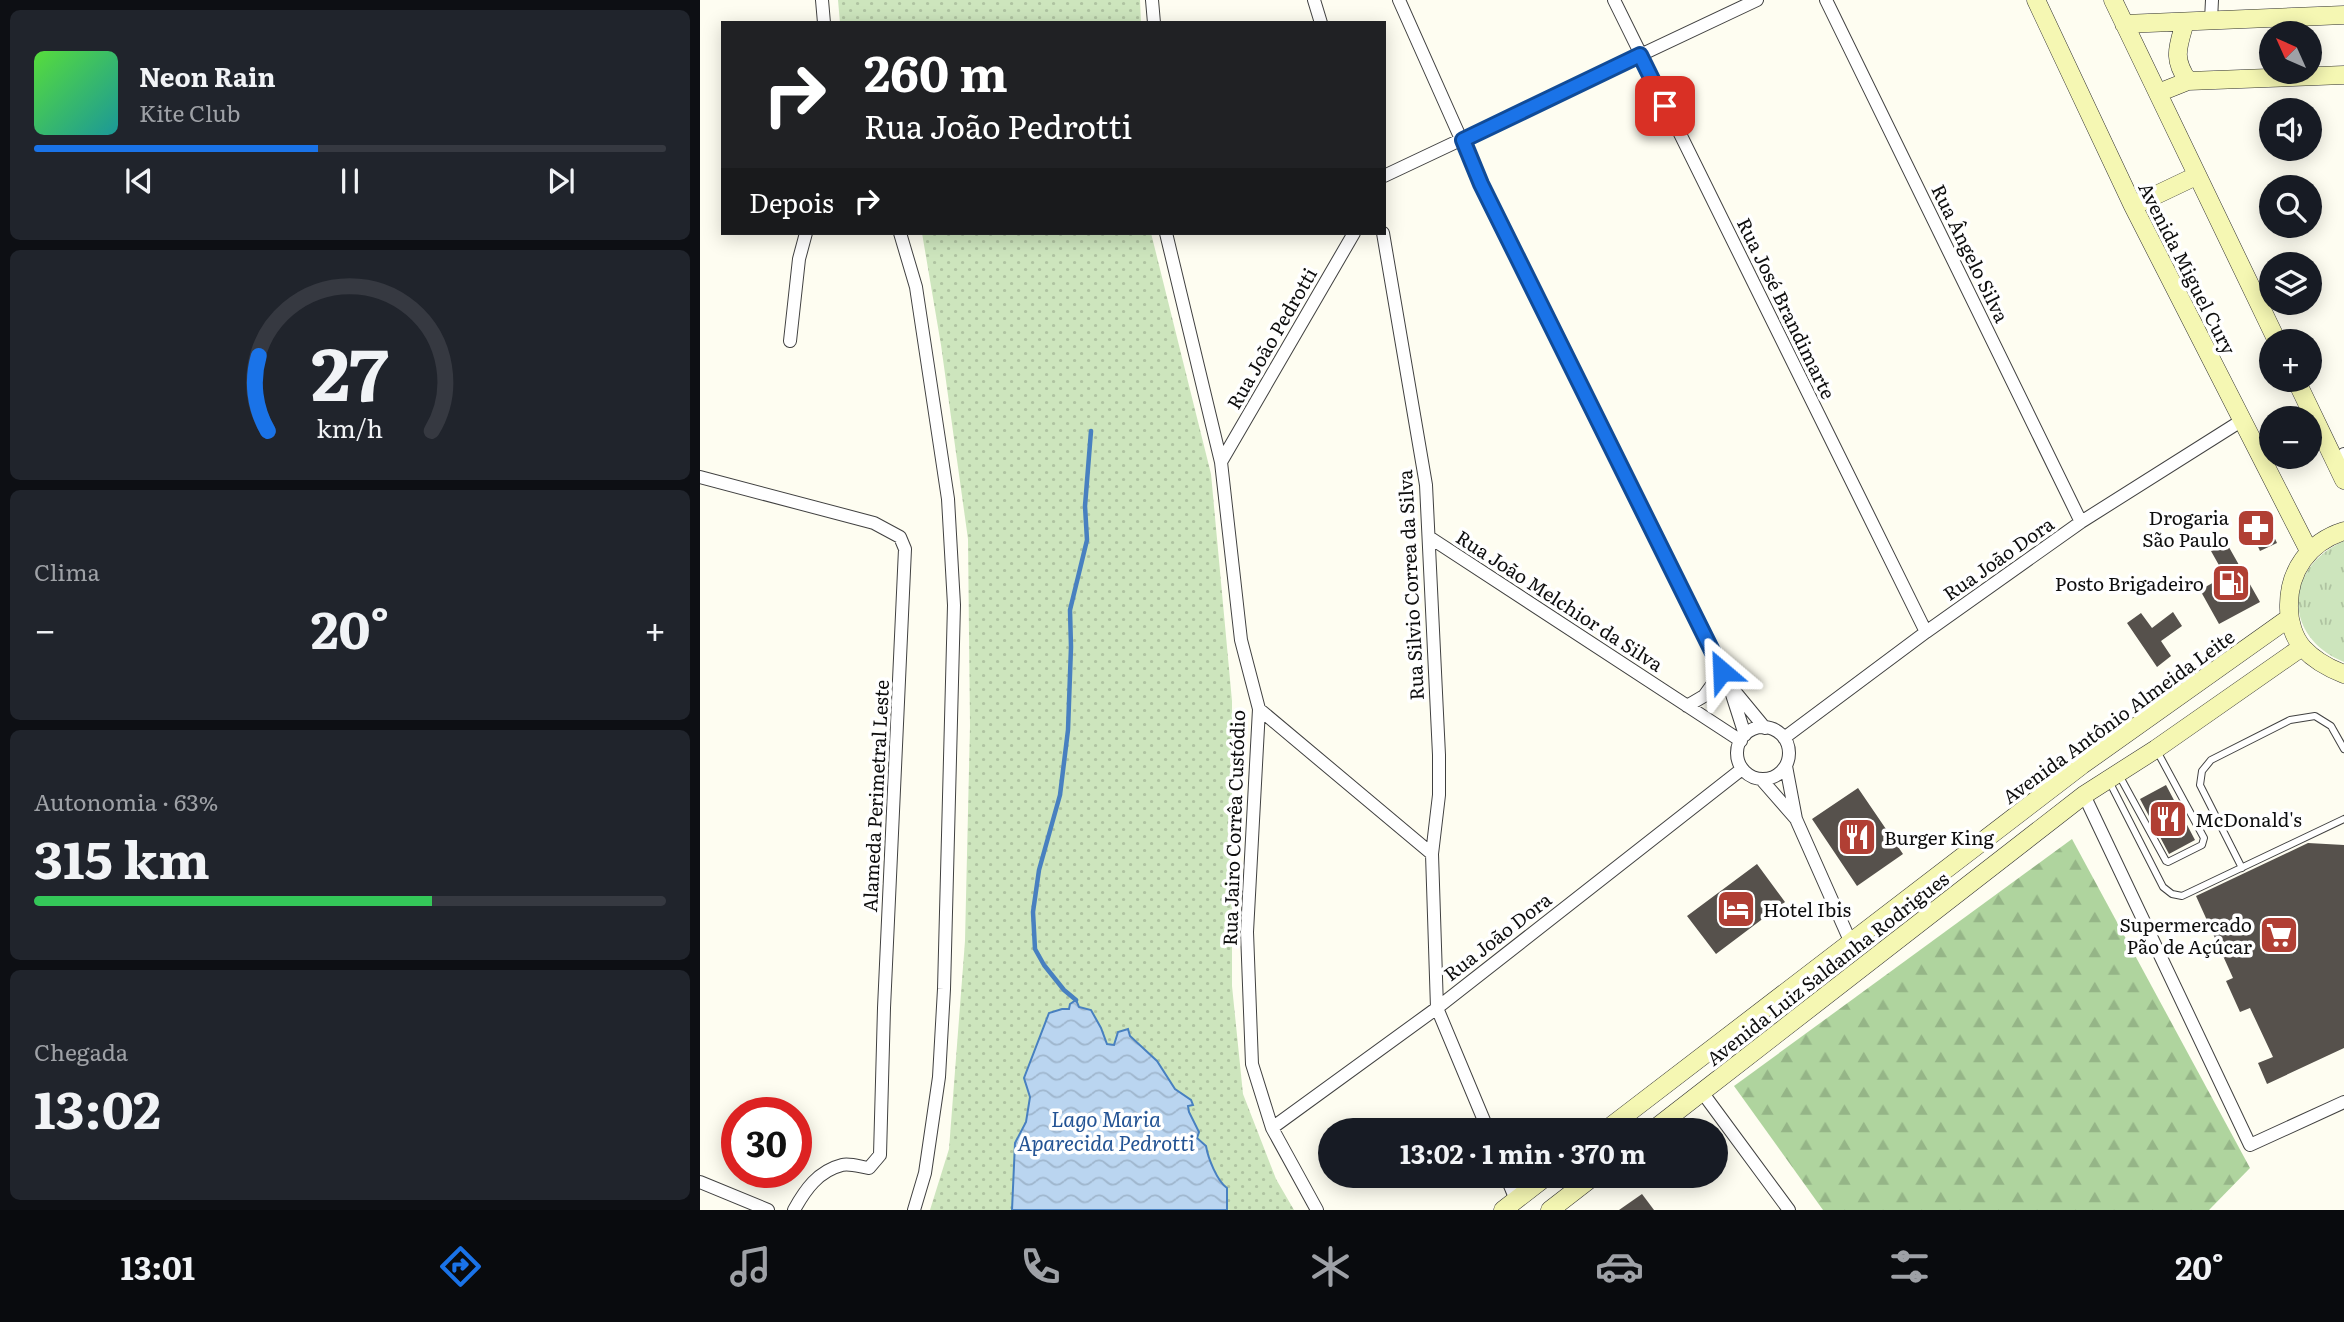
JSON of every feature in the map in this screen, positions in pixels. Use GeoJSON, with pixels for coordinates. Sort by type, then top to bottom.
{"type":"FeatureCollection","features":[{"type":"Feature","properties":{"kind":"main road","name":"Avenida Miguel Cury"},"geometry":{"type":"LineString","coordinates":[[2036,0],[2133,206],[2309,551]]}},
{"type":"Feature","properties":{"kind":"main road"},"geometry":{"type":"LineString","coordinates":[[2113,0],[2271,329]]}},
{"type":"Feature","properties":{"kind":"main road"},"geometry":{"type":"LineString","coordinates":[[2124,24],[2344,15]]}},
{"type":"Feature","properties":{"kind":"main road"},"geometry":{"type":"LineString","coordinates":[[2185,22],[2176,54],[2179,68],[2188,81]]}},
{"type":"Feature","properties":{"kind":"main road"},"geometry":{"type":"LineString","coordinates":[[2158,93],[2188,81],[2344,75]]}},
{"type":"Feature","properties":{"kind":"main road"},"geometry":{"type":"LineString","coordinates":[[2133,206],[2196,176]]}},
{"type":"Feature","properties":{"kind":"main road"},"geometry":{"type":"LineString","coordinates":[[2302,392],[2343,477]]}},
{"type":"Feature","properties":{"kind":"main road"},"geometry":{"type":"LineString","coordinates":[[2344,531],[2324,539],[2309,551],[2295,571],[2288,594],[2289,618],[2302,647],[2323,665],[2344,674]]}},
{"type":"Feature","properties":{"kind":"main road","name":"Avenida Antônio Almeida Leite"},"geometry":{"type":"LineString","coordinates":[[1622,1118],[2082,765],[2289,618]]}},
{"type":"Feature","properties":{"kind":"main road","name":"Avenida Luiz Saldanha Rodrigues"},"geometry":{"type":"LineString","coordinates":[[1668,1118],[2084,795],[2156,749],[2302,647]]}},
{"type":"Feature","properties":{"kind":"main road"},"geometry":{"type":"LineString","coordinates":[[1510,1205],[1532,1188]]}},
{"type":"Feature","properties":{"kind":"main road"},"geometry":{"type":"LineString","coordinates":[[1550,1210],[1578,1188]]}},
{"type":"Feature","properties":{"kind":"street"},"geometry":{"type":"LineString","coordinates":[[822,0],[824,21]]}},
{"type":"Feature","properties":{"kind":"street"},"geometry":{"type":"LineString","coordinates":[[1152,0],[1154,21]]}},
{"type":"Feature","properties":{"kind":"street"},"geometry":{"type":"LineString","coordinates":[[1314,0],[1320,21]]}},
{"type":"Feature","properties":{"kind":"street"},"geometry":{"type":"LineString","coordinates":[[1399,0],[1481,184],[1725,677],[1743,738],[1737,755],[1742,769],[1761,779],[1775,776],[1786,766]]}},
{"type":"Feature","properties":{"kind":"street","name":"Rua José Brandimarte"},"geometry":{"type":"LineString","coordinates":[[1614,0],[1926,632]]}},
{"type":"Feature","properties":{"kind":"street"},"geometry":{"type":"LineString","coordinates":[[1386,175],[1757,0]]}},
{"type":"Feature","properties":{"kind":"street","name":"Rua Ângelo Silva"},"geometry":{"type":"LineString","coordinates":[[1826,0],[2081,522]]}},
{"type":"Feature","properties":{"kind":"street"},"geometry":{"type":"LineString","coordinates":[[2211,20],[2212,0]]}},
{"type":"Feature","properties":{"kind":"street"},"geometry":{"type":"LineString","coordinates":[[790,341],[799,259],[805,235]]}},
{"type":"Feature","properties":{"kind":"street"},"geometry":{"type":"LineString","coordinates":[[901,235],[916,287],[948,499],[954,605],[944,989],[939,1077],[925,1173],[914,1210]]}},
{"type":"Feature","properties":{"kind":"street","name":"Rua Jairo Corrêa Custódio"},"geometry":{"type":"LineString","coordinates":[[1166,235],[1221,462],[1241,640],[1259,709],[1248,944],[1252,1064],[1272,1128],[1317,1210]]}},
{"type":"Feature","properties":{"kind":"street","name":"Rua João Pedrotti"},"geometry":{"type":"LineString","coordinates":[[1221,462],[1353,235]]}},
{"type":"Feature","properties":{"kind":"street","name":"Rua Silvio Correa da Silva"},"geometry":{"type":"LineString","coordinates":[[1383,235],[1426,485],[1439,755],[1432,854],[1437,1008],[1483,1118]]}},
{"type":"Feature","properties":{"kind":"street","name":"Rua João Dora"},"geometry":{"type":"LineString","coordinates":[[1784,738],[1926,632],[2081,522],[2241,421]]}},
{"type":"Feature","properties":{"kind":"street"},"geometry":{"type":"LineString","coordinates":[[2343,477],[2344,454]]}},
{"type":"Feature","properties":{"kind":"street","name":"Alameda Perimetral Leste"},"geometry":{"type":"LineString","coordinates":[[700,477],[874,523],[900,537],[905,549],[880,1155],[869,1168],[844,1164],[821,1174],[805,1190],[794,1210]]}},
{"type":"Feature","properties":{"kind":"street","name":"Rua João Melchior da Silva"},"geometry":{"type":"LineString","coordinates":[[1429,537],[1687,706],[1743,738]]}},
{"type":"Feature","properties":{"kind":"street"},"geometry":{"type":"LineString","coordinates":[[1687,706],[1704,696],[1725,677]]}},
{"type":"Feature","properties":{"kind":"street"},"geometry":{"type":"LineString","coordinates":[[1725,677],[1765,728]]}},
{"type":"Feature","properties":{"kind":"street"},"geometry":{"type":"LineString","coordinates":[[1259,709],[1432,854]]}},
{"type":"Feature","properties":{"kind":"street"},"geometry":{"type":"LineString","coordinates":[[1743,738],[1758,728],[1779,733],[1784,738],[1789,751],[1786,766],[1796,819],[1851,943]]}},
{"type":"Feature","properties":{"kind":"street","name":"Rua João Dora"},"geometry":{"type":"LineString","coordinates":[[1272,1128],[1437,1008],[1742,769]]}},
{"type":"Feature","properties":{"kind":"street"},"geometry":{"type":"LineString","coordinates":[[1761,779],[1796,819]]}},
{"type":"Feature","properties":{"kind":"street"},"geometry":{"type":"LineString","coordinates":[[2084,795],[2250,1145],[2344,1102]]}},
{"type":"Feature","properties":{"kind":"street"},"geometry":{"type":"LineString","coordinates":[[1702,1092],[1789,1210]]}},
{"type":"Feature","properties":{"kind":"street"},"geometry":{"type":"LineString","coordinates":[[700,1182],[768,1210]]}},
{"type":"Feature","properties":{"kind":"lane"},"geometry":{"type":"LineString","coordinates":[[2242,868],[2200,785],[2202,771],[2211,760],[2290,720],[2315,716],[2331,726],[2344,749]]}},
{"type":"Feature","properties":{"kind":"lane"},"geometry":{"type":"LineString","coordinates":[[2113,776],[2166,861],[2202,845],[2204,838],[2156,749]]}},
{"type":"Feature","properties":{"kind":"lane"},"geometry":{"type":"LineString","coordinates":[[2113,776],[2163,887],[2172,894],[2182,896],[2344,819]]}},
{"type":"Feature","properties":{"kind":"green space"},"geometry":{"type":"Polygon","coordinates":[[[838,0],[1140,0],[1141,21],[840,21],[838,0]]]}},
{"type":"Feature","properties":{"kind":"green space"},"geometry":{"type":"Polygon","coordinates":[[[922,235],[1151,235],[1211,474],[1232,701],[1232,986],[1243,1094],[1276,1179],[1294,1210],[930,1210],[949,1149],[965,941],[970,726],[968,539],[941,345],[922,235]]]}},
{"type":"Feature","properties":{"kind":"green space"},"geometry":{"type":"Polygon","coordinates":[[[2344,541],[2344,662],[2324,651],[2309,636],[2301,620],[2298,602],[2301,584],[2310,567],[2324,553],[2344,541]]]}},
{"type":"Feature","properties":{"kind":"green space"},"geometry":{"type":"Polygon","coordinates":[[[2072,839],[2250,1168],[2209,1210],[1823,1210],[1734,1086],[2072,839]]]}},
{"type":"Feature","properties":{"kind":"water","name":"Lago Maria Aparecida Pedrotti"},"geometry":{"type":"Polygon","coordinates":[[[1076,1000],[1079,1007],[1091,1010],[1107,1044],[1114,1045],[1118,1032],[1128,1029],[1130,1036],[1157,1061],[1175,1089],[1191,1100],[1193,1105],[1188,1106],[1199,1132],[1197,1138],[1206,1146],[1214,1169],[1227,1188],[1227,1210],[1012,1210],[1015,1143],[1026,1122],[1030,1097],[1024,1078],[1049,1013],[1069,1009],[1070,1004],[1076,1000]]]}},
{"type":"Feature","properties":{"kind":"building","name":"Drogaria São Paulo"},"geometry":{"type":"Polygon","coordinates":[[[2261,510],[2277,543],[2260,551],[2252,534],[2246,537],[2239,522],[2261,510]]]}},
{"type":"Feature","properties":{"kind":"building","name":"Posto Brigadeiro"},"geometry":{"type":"Polygon","coordinates":[[[2226,542],[2260,602],[2219,624],[2200,590],[2225,576],[2211,551],[2226,542]]]}},
{"type":"Feature","properties":{"kind":"building"},"geometry":{"type":"Polygon","coordinates":[[[2173,612],[2182,626],[2161,641],[2171,656],[2157,667],[2127,623],[2141,613],[2152,628],[2173,612]]]}},
{"type":"Feature","properties":{"kind":"building","name":"McDonald's"},"geometry":{"type":"Polygon","coordinates":[[[2166,785],[2195,840],[2169,854],[2140,799],[2166,785]]]}},
{"type":"Feature","properties":{"kind":"building","name":"Burger King"},"geometry":{"type":"Polygon","coordinates":[[[1858,788],[1903,854],[1857,886],[1812,819],[1858,788]]]}},
{"type":"Feature","properties":{"kind":"building","name":"Supermercado Pão de Açúcar"},"geometry":{"type":"Polygon","coordinates":[[[2308,843],[2344,845],[2344,1048],[2267,1084],[2258,1063],[2273,1057],[2250,1008],[2240,1012],[2226,981],[2233,978],[2196,896],[2308,843]]]}},
{"type":"Feature","properties":{"kind":"building","name":"Hotel Ibis"},"geometry":{"type":"Polygon","coordinates":[[[1757,864],[1785,902],[1716,954],[1687,916],[1757,864]]]}},
{"type":"Feature","properties":{"kind":"building"},"geometry":{"type":"Polygon","coordinates":[[[1642,1194],[1654,1210],[1619,1210],[1642,1194]]]}},
{"type":"Feature","properties":{"kind":"waterway"},"geometry":{"type":"LineString","coordinates":[[1076,1000],[1064,990],[1035,949],[1033,912],[1039,870],[1060,795],[1068,730],[1070,610],[1087,540],[1085,506],[1091,431]]}},
{"type":"Feature","properties":{"kind":"place","name":"Drogaria São Paulo"},"geometry":{"type":"Point","coordinates":[2256,528]}},
{"type":"Feature","properties":{"kind":"place","name":"Posto Brigadeiro"},"geometry":{"type":"Point","coordinates":[2231,583]}},
{"type":"Feature","properties":{"kind":"place","name":"McDonald's"},"geometry":{"type":"Point","coordinates":[2168,819]}},
{"type":"Feature","properties":{"kind":"place","name":"Burger King"},"geometry":{"type":"Point","coordinates":[1857,837]}},
{"type":"Feature","properties":{"kind":"place","name":"Hotel Ibis"},"geometry":{"type":"Point","coordinates":[1736,909]}},
{"type":"Feature","properties":{"kind":"place","name":"Supermercado Pão de Açúcar"},"geometry":{"type":"Point","coordinates":[2279,935]}},
{"type":"Feature","properties":{"kind":"route"},"geometry":{"type":"LineString","coordinates":[[1665,106],[1640,55],[1463,140],[1481,184],[1722,671]]}}]}
